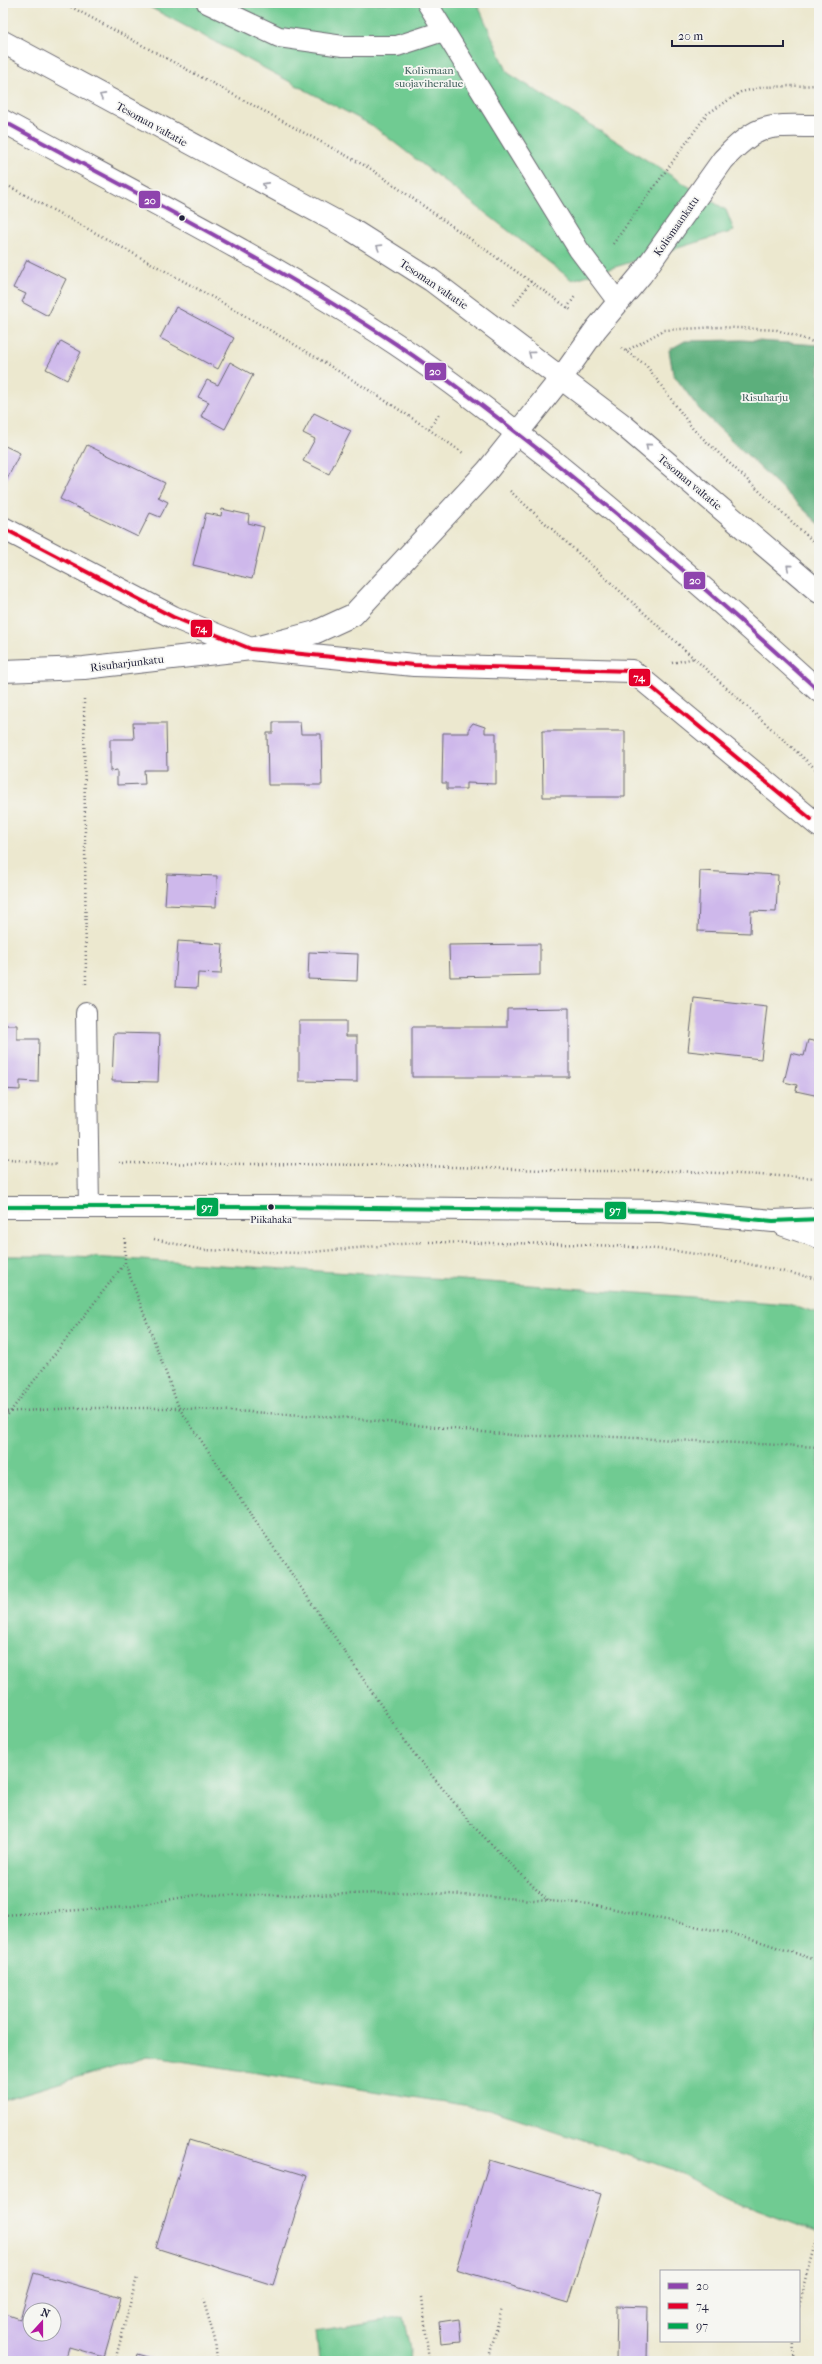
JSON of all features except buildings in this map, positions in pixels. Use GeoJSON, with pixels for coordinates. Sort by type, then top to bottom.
{"type":"FeatureCollection","features":[{"type":"Feature","properties":{"kind":"main road","name":"Tesoman valtatie"},"geometry":{"type":"LineString","coordinates":[[3,42],[352,230],[431,280],[629,430],[819,592]]}},
{"type":"Feature","properties":{"kind":"main road"},"geometry":{"type":"LineString","coordinates":[[3,121],[244,252],[334,304],[397,344],[517,433],[674,562],[819,690]]}},
{"type":"Feature","properties":{"kind":"main road","name":"Kolismaankatu"},"geometry":{"type":"LineString","coordinates":[[251,649],[316,632],[354,615],[488,470],[562,378],[596,330],[641,275],[724,160],[746,137],[757,130],[775,126],[819,126]]}},
{"type":"Feature","properties":{"kind":"main road"},"geometry":{"type":"LineString","coordinates":[[3,528],[173,617],[251,649],[414,665],[632,671],[819,826]]}},
{"type":"Feature","properties":{"kind":"main road","name":"Risuharjunkatu"},"geometry":{"type":"LineString","coordinates":[[3,671],[84,668],[251,649]]}},
{"type":"Feature","properties":{"kind":"main road"},"geometry":{"type":"LineString","coordinates":[[3,1207],[276,1207],[661,1211],[773,1221],[819,1219]]}},
{"type":"Feature","properties":{"kind":"main road"},"geometry":{"type":"LineString","coordinates":[[773,1221],[819,1237]]}},
{"type":"Feature","properties":{"kind":"lane"},"geometry":{"type":"LineString","coordinates":[[207,3],[279,37],[342,46],[396,46],[444,31]]}},
{"type":"Feature","properties":{"kind":"lane"},"geometry":{"type":"LineString","coordinates":[[427,3],[579,250],[618,302]]}},
{"type":"Feature","properties":{"kind":"lane"},"geometry":{"type":"LineString","coordinates":[[86,1013],[89,1208]]}},
{"type":"Feature","properties":{"kind":"path"},"geometry":{"type":"LineString","coordinates":[[64,3],[371,170],[531,281]]}},
{"type":"Feature","properties":{"kind":"path"},"geometry":{"type":"LineString","coordinates":[[3,183],[243,313],[305,349],[378,394],[488,470],[819,772]]}},
{"type":"Feature","properties":{"kind":"path"},"geometry":{"type":"LineString","coordinates":[[626,351],[664,330],[719,327],[777,330],[819,344]]}},
{"type":"Feature","properties":{"kind":"path"},"geometry":{"type":"LineString","coordinates":[[693,429],[819,546]]}},
{"type":"Feature","properties":{"kind":"path"},"geometry":{"type":"LineString","coordinates":[[84,668],[86,1013]]}},
{"type":"Feature","properties":{"kind":"path"},"geometry":{"type":"LineString","coordinates":[[3,1158],[55,1165],[89,1163],[395,1165],[573,1171],[678,1171],[819,1178]]}},
{"type":"Feature","properties":{"kind":"path"},"geometry":{"type":"LineString","coordinates":[[125,1233],[125,1263],[179,1408],[412,1751],[473,1826],[548,1901]]}},
{"type":"Feature","properties":{"kind":"path"},"geometry":{"type":"LineString","coordinates":[[146,1238],[203,1250],[258,1252],[300,1252],[423,1242],[609,1245],[710,1256],[819,1279]]}},
{"type":"Feature","properties":{"kind":"path"},"geometry":{"type":"LineString","coordinates":[[3,1421],[125,1263]]}},
{"type":"Feature","properties":{"kind":"path"},"geometry":{"type":"LineString","coordinates":[[3,1412],[76,1408],[179,1408],[339,1417],[521,1436],[595,1436],[819,1447]]}},
{"type":"Feature","properties":{"kind":"path"},"geometry":{"type":"LineString","coordinates":[[3,1915],[127,1907],[196,1895],[312,1895],[420,1892],[591,1904],[746,1937],[819,1961]]}},
{"type":"Feature","properties":{"kind":"path"},"geometry":{"type":"LineString","coordinates":[[800,2302],[819,2232]]}},
{"type":"Feature","properties":{"kind":"path"},"geometry":{"type":"LineString","coordinates":[[115,2361],[137,2277]]}},
{"type":"Feature","properties":{"kind":"path"},"geometry":{"type":"LineString","coordinates":[[422,2297],[429,2361]]}},
{"type":"Feature","properties":{"kind":"path"},"geometry":{"type":"LineString","coordinates":[[203,2299],[215,2340],[217,2361]]}},
{"type":"Feature","properties":{"kind":"path"},"geometry":{"type":"LineString","coordinates":[[488,2361],[502,2307]]}},
{"type":"Feature","properties":{"kind":"path"},"geometry":{"type":"LineString","coordinates":[[793,2361],[794,2342]]}},
{"type":"Feature","properties":{"kind":"green space","name":"Kolismaan suojaviheralue"},"geometry":{"type":"Polygon","coordinates":[[[142,3],[477,3],[508,73],[726,210],[734,231],[572,280],[373,126],[142,3]]]}},
{"type":"Feature","properties":{"kind":"green space","name":"Risuharju"},"geometry":{"type":"Polygon","coordinates":[[[742,340],[819,345],[819,524],[699,409],[673,374],[669,350],[685,341],[742,340]]]}},
{"type":"Feature","properties":{"kind":"green space"},"geometry":{"type":"Polygon","coordinates":[[[3,1256],[75,1256],[447,1279],[788,1304],[819,1313],[819,2233],[722,2197],[672,2169],[489,2109],[148,2056],[3,2100],[3,1256]]]}},
{"type":"Feature","properties":{"kind":"green space"},"geometry":{"type":"Polygon","coordinates":[[[404,2317],[411,2350],[410,2361],[319,2361],[316,2331],[404,2317]]]}},
{"type":"Feature","properties":{"kind":"transit line","name":"20"},"geometry":{"type":"LineString","coordinates":[[3,121],[252,256],[396,344],[456,386],[553,461],[688,574],[819,691]]}},
{"type":"Feature","properties":{"kind":"transit line","name":"74"},"geometry":{"type":"LineString","coordinates":[[3,528],[173,617],[251,649],[414,665],[632,671],[811,819]]}},
{"type":"Feature","properties":{"kind":"transit line","name":"97"},"geometry":{"type":"LineString","coordinates":[[3,1207],[276,1207],[661,1211],[773,1221],[819,1219]]}},
{"type":"Feature","properties":{"kind":"place","name":"Piikahaka"},"geometry":{"type":"Point","coordinates":[271,1207]}}]}
